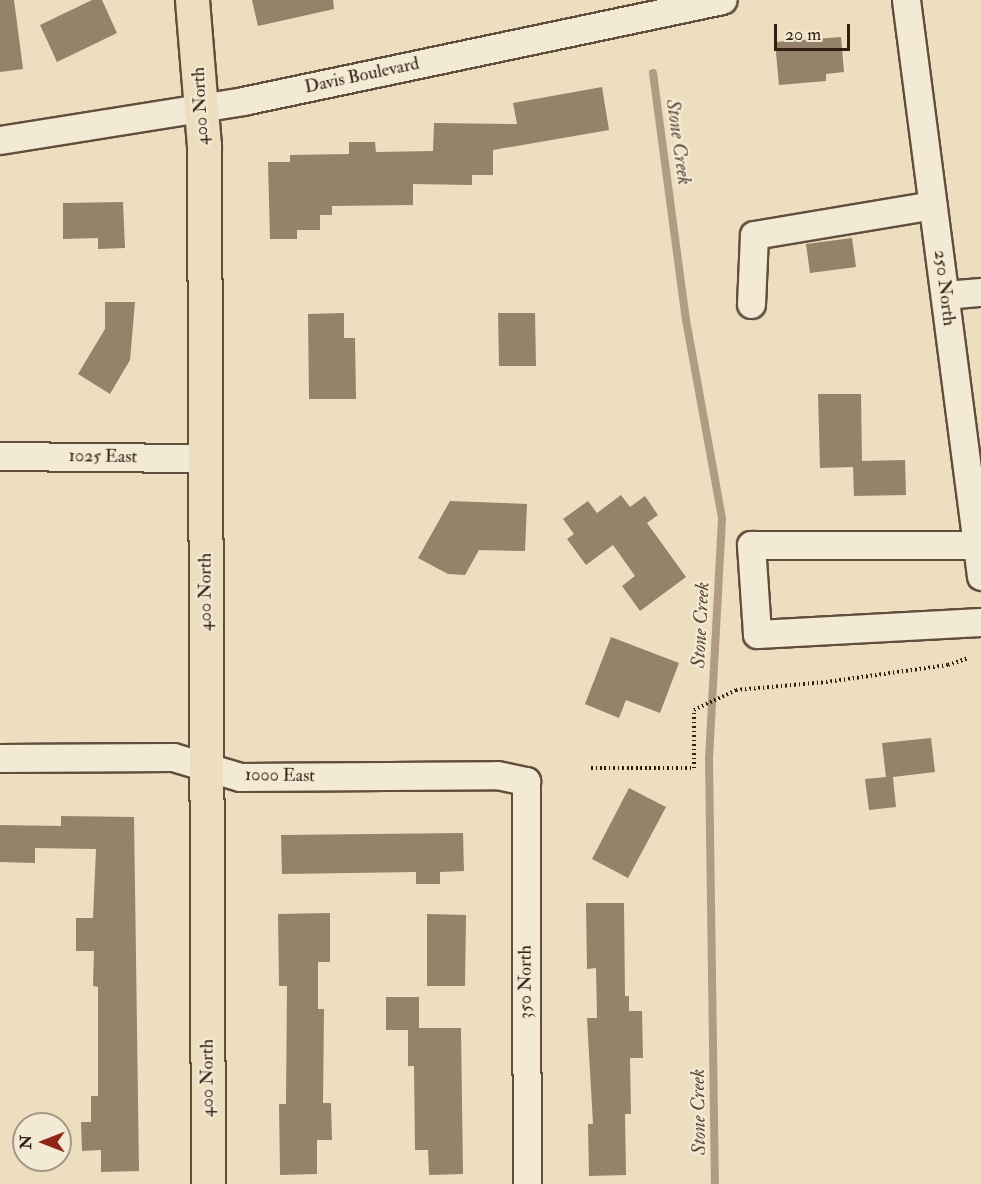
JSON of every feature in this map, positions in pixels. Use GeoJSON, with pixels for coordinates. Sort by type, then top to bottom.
{"type":"FeatureCollection","features":[{"type":"Feature","properties":{"kind":"main road","name":"400 North"},"geometry":{"type":"LineString","coordinates":[[192,0],[202,107],[208,1184]]}},
{"type":"Feature","properties":{"kind":"street","name":"Davis Boulevard"},"geometry":{"type":"LineString","coordinates":[[0,140],[202,107],[722,0]]}},
{"type":"Feature","properties":{"kind":"street","name":"250 North"},"geometry":{"type":"LineString","coordinates":[[906,0],[979,559]]}},
{"type":"Feature","properties":{"kind":"street"},"geometry":{"type":"LineString","coordinates":[[751,304],[754,235],[933,205]]}},
{"type":"Feature","properties":{"kind":"street"},"geometry":{"type":"LineString","coordinates":[[945,295],[981,292]]}},
{"type":"Feature","properties":{"kind":"street","name":"1025 East"},"geometry":{"type":"LineString","coordinates":[[0,456],[205,458]]}},
{"type":"Feature","properties":{"kind":"street"},"geometry":{"type":"LineString","coordinates":[[979,559],[751,545],[757,634],[981,622]]}},
{"type":"Feature","properties":{"kind":"street","name":"1000 East"},"geometry":{"type":"LineString","coordinates":[[0,758],[173,757],[240,777],[497,775],[526,781]]}},
{"type":"Feature","properties":{"kind":"street","name":"350 North"},"geometry":{"type":"LineString","coordinates":[[526,781],[527,1184]]}},
{"type":"Feature","properties":{"kind":"path"},"geometry":{"type":"LineString","coordinates":[[591,768],[694,768],[694,710],[736,690],[826,682],[948,665],[968,658]]}},
{"type":"Feature","properties":{"kind":"building"},"geometry":{"type":"Polygon","coordinates":[[[0,0],[14,0],[23,69],[0,72],[0,0]]]}},
{"type":"Feature","properties":{"kind":"building"},"geometry":{"type":"Polygon","coordinates":[[[92,0],[102,0],[117,33],[57,62],[40,25],[92,0]]]}},
{"type":"Feature","properties":{"kind":"building"},"geometry":{"type":"Polygon","coordinates":[[[252,0],[333,0],[334,9],[258,26],[252,0]]]}},
{"type":"Feature","properties":{"kind":"building"},"geometry":{"type":"Polygon","coordinates":[[[841,37],[844,72],[826,74],[826,81],[779,85],[775,42],[841,37]]]}},
{"type":"Feature","properties":{"kind":"building"},"geometry":{"type":"Polygon","coordinates":[[[602,87],[609,130],[493,150],[493,175],[472,175],[472,185],[413,184],[413,205],[332,206],[332,215],[320,215],[320,230],[297,230],[297,239],[270,239],[268,162],[290,162],[290,155],[349,154],[349,142],[375,142],[376,152],[433,151],[434,123],[517,124],[513,103],[602,87]]]}},
{"type":"Feature","properties":{"kind":"building"},"geometry":{"type":"Polygon","coordinates":[[[123,202],[125,248],[98,249],[98,238],[63,239],[63,203],[123,202]]]}},
{"type":"Feature","properties":{"kind":"building"},"geometry":{"type":"Polygon","coordinates":[[[852,238],[856,267],[810,273],[806,244],[852,238]]]}},
{"type":"Feature","properties":{"kind":"building"},"geometry":{"type":"Polygon","coordinates":[[[105,302],[135,302],[130,360],[110,394],[78,374],[105,329],[105,302]]]}},
{"type":"Feature","properties":{"kind":"building"},"geometry":{"type":"Polygon","coordinates":[[[344,313],[344,338],[355,338],[356,399],[309,399],[308,314],[344,313]]]}},
{"type":"Feature","properties":{"kind":"building"},"geometry":{"type":"Polygon","coordinates":[[[498,313],[535,313],[536,366],[499,366],[498,313]]]}},
{"type":"Feature","properties":{"kind":"building"},"geometry":{"type":"Polygon","coordinates":[[[818,394],[861,394],[862,461],[905,460],[906,495],[854,496],[853,467],[820,468],[818,394]]]}},
{"type":"Feature","properties":{"kind":"building"},"geometry":{"type":"Polygon","coordinates":[[[621,495],[630,507],[645,496],[658,515],[647,523],[686,577],[640,611],[622,586],[635,576],[613,545],[586,565],[567,539],[574,534],[563,519],[588,501],[597,513],[621,495]]]}},
{"type":"Feature","properties":{"kind":"building"},"geometry":{"type":"Polygon","coordinates":[[[450,501],[527,504],[525,551],[479,550],[465,575],[448,574],[418,558],[450,501]]]}},
{"type":"Feature","properties":{"kind":"building"},"geometry":{"type":"Polygon","coordinates":[[[611,637],[679,663],[660,713],[626,700],[619,718],[585,704],[611,637]]]}},
{"type":"Feature","properties":{"kind":"building"},"geometry":{"type":"Polygon","coordinates":[[[931,738],[935,772],[893,777],[896,807],[869,810],[865,779],[886,777],[882,743],[931,738]]]}},
{"type":"Feature","properties":{"kind":"building"},"geometry":{"type":"Polygon","coordinates":[[[629,788],[666,807],[628,878],[592,859],[629,788]]]}},
{"type":"Feature","properties":{"kind":"building"},"geometry":{"type":"Polygon","coordinates":[[[61,816],[134,817],[139,1171],[101,1172],[101,1150],[82,1151],[81,1122],[91,1122],[91,1096],[98,1096],[98,987],[93,986],[94,951],[76,951],[76,918],[93,918],[96,849],[35,848],[35,863],[0,862],[0,825],[61,826],[61,816]]]}},
{"type":"Feature","properties":{"kind":"building"},"geometry":{"type":"Polygon","coordinates":[[[463,833],[464,871],[440,872],[440,884],[416,884],[416,872],[282,874],[281,835],[463,833]]]}},
{"type":"Feature","properties":{"kind":"building"},"geometry":{"type":"Polygon","coordinates":[[[586,903],[624,903],[625,996],[629,996],[629,1011],[642,1011],[643,1058],[630,1058],[631,1114],[625,1114],[626,1175],[589,1176],[588,1124],[593,1124],[587,1018],[597,1018],[596,968],[587,969],[586,903]]]}},
{"type":"Feature","properties":{"kind":"building"},"geometry":{"type":"Polygon","coordinates":[[[330,913],[330,962],[318,962],[318,1009],[324,1009],[323,1103],[331,1103],[332,1140],[317,1140],[317,1174],[280,1175],[279,1104],[286,1104],[287,986],[279,986],[278,914],[330,913]]]}},
{"type":"Feature","properties":{"kind":"building"},"geometry":{"type":"Polygon","coordinates":[[[427,914],[466,915],[465,986],[427,986],[427,914]]]}},
{"type":"Feature","properties":{"kind":"building"},"geometry":{"type":"Polygon","coordinates":[[[386,997],[419,997],[419,1028],[461,1028],[463,1174],[429,1175],[428,1150],[415,1150],[414,1066],[408,1066],[408,1030],[386,1030],[386,997]]]}},
{"type":"Feature","properties":{"kind":"waterway","name":"Stone Creek"},"geometry":{"type":"LineString","coordinates":[[653,73],[686,320],[722,519],[709,759],[715,1184]]}}]}
